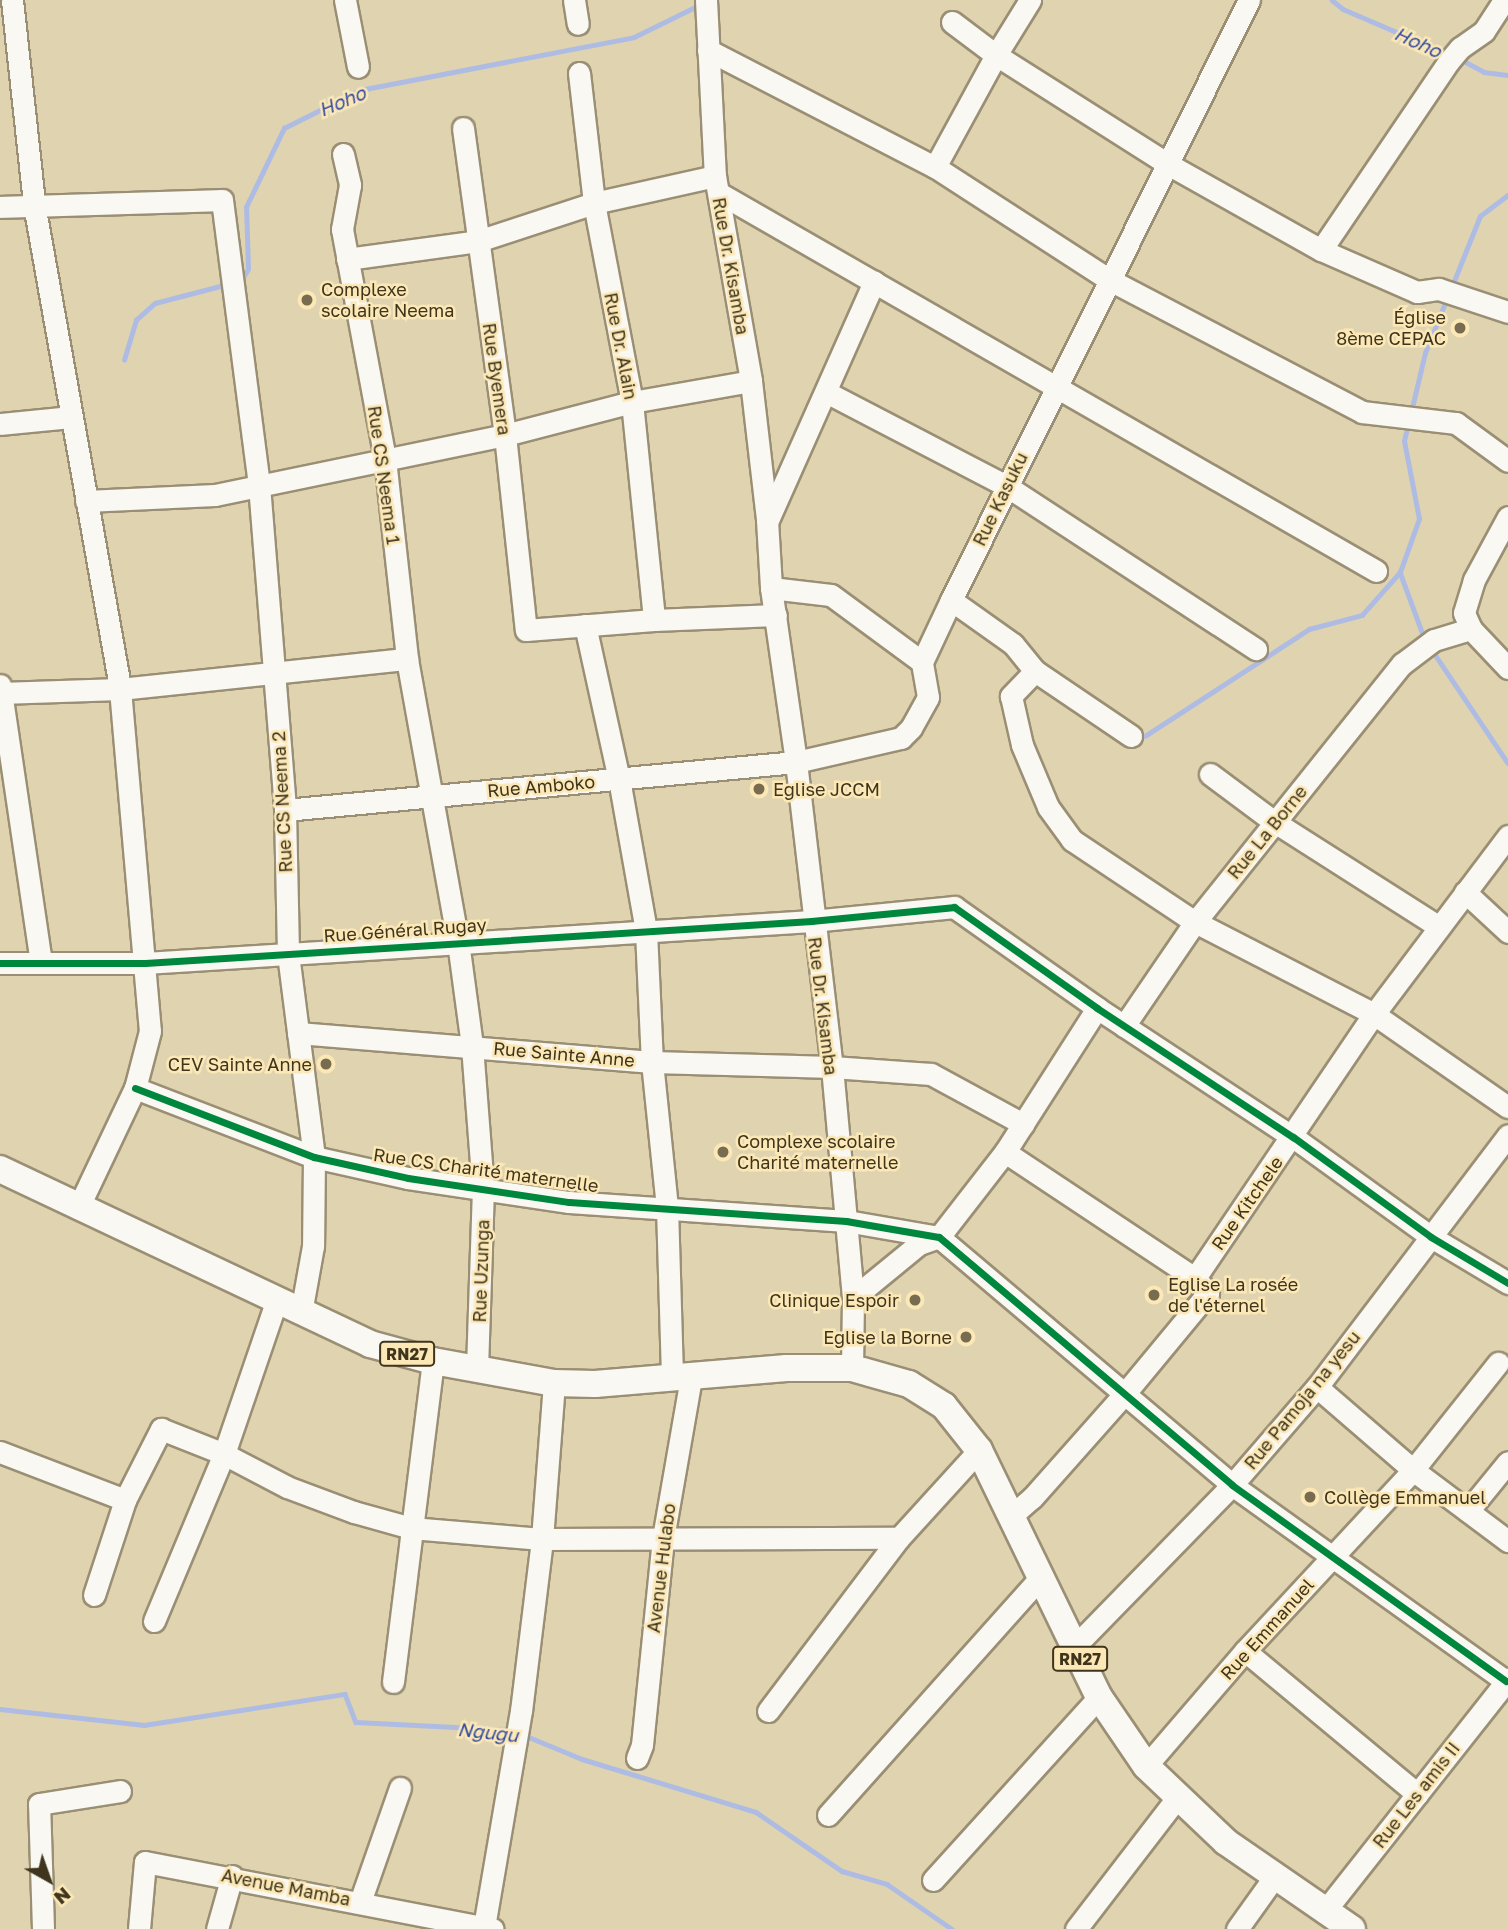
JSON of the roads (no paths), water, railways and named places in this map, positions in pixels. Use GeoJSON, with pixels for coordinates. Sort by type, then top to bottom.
{"type":"FeatureCollection","features":[{"type":"Feature","properties":{"kind":"main road","name":"RN27"},"geometry":{"type":"LineString","coordinates":[[0,1169],[370,1344],[433,1361],[554,1383],[681,1378],[786,1368],[852,1368],[909,1384],[944,1406],[979,1450],[1099,1697],[1146,1766],[1226,1842],[1352,1929]]}},
{"type":"Feature","properties":{"kind":"street"},"geometry":{"type":"LineString","coordinates":[[12,0],[34,204],[120,689],[150,1031],[135,1088],[78,1208]]}},
{"type":"Feature","properties":{"kind":"street"},"geometry":{"type":"LineString","coordinates":[[345,0],[358,66]]}},
{"type":"Feature","properties":{"kind":"street"},"geometry":{"type":"LineString","coordinates":[[574,0],[578,24]]}},
{"type":"Feature","properties":{"kind":"street"},"geometry":{"type":"LineString","coordinates":[[935,167],[996,55],[1030,0]]}},
{"type":"Feature","properties":{"kind":"street","name":"Rue Kasuku"},"geometry":{"type":"LineString","coordinates":[[922,662],[1005,485],[1057,386],[1248,0]]}},
{"type":"Feature","properties":{"kind":"street"},"geometry":{"type":"LineString","coordinates":[[1321,250],[1454,55],[1484,31],[1504,0]]}},
{"type":"Feature","properties":{"kind":"street","name":"Rue Dr. Kisamba"},"geometry":{"type":"LineString","coordinates":[[707,5],[717,184],[751,381],[768,520],[771,588],[796,762],[832,1067],[853,1298],[852,1368]]}},
{"type":"Feature","properties":{"kind":"street"},"geometry":{"type":"LineString","coordinates":[[952,22],[996,55],[1166,163],[1321,250],[1417,292],[1447,291],[1508,312]]}},
{"type":"Feature","properties":{"kind":"street"},"geometry":{"type":"LineString","coordinates":[[708,50],[935,167],[1108,279],[1362,412],[1456,423],[1508,461]]}},
{"type":"Feature","properties":{"kind":"street","name":"Rue Dr. Alain"},"geometry":{"type":"LineString","coordinates":[[579,73],[594,203],[632,402],[654,620]]}},
{"type":"Feature","properties":{"kind":"street","name":"Rue Byemera"},"geometry":{"type":"LineString","coordinates":[[463,128],[505,435],[526,630],[585,625]]}},
{"type":"Feature","properties":{"kind":"street","name":"Rue CS Neema 1"},"geometry":{"type":"LineString","coordinates":[[343,155],[350,185],[342,229],[385,459],[407,659],[458,942]]}},
{"type":"Feature","properties":{"kind":"street"},"geometry":{"type":"LineString","coordinates":[[348,259],[478,241],[594,203],[717,184],[874,282],[1377,571]]}},
{"type":"Feature","properties":{"kind":"street","name":"Rue CS Neema 2"},"geometry":{"type":"LineString","coordinates":[[34,204],[222,200],[259,485],[285,810],[288,954],[314,1157],[313,1246],[301,1313]]}},
{"type":"Feature","properties":{"kind":"street"},"geometry":{"type":"LineString","coordinates":[[0,207],[34,204]]}},
{"type":"Feature","properties":{"kind":"street","name":"Rue Dr. Kisamba"},"geometry":{"type":"LineString","coordinates":[[768,520],[874,282]]}},
{"type":"Feature","properties":{"kind":"street"},"geometry":{"type":"LineString","coordinates":[[86,500],[215,495],[505,435],[632,402],[751,381]]}},
{"type":"Feature","properties":{"kind":"street"},"geometry":{"type":"LineString","coordinates":[[826,392],[1005,485],[1256,649]]}},
{"type":"Feature","properties":{"kind":"street"},"geometry":{"type":"LineString","coordinates":[[0,424],[71,417]]}},
{"type":"Feature","properties":{"kind":"street"},"geometry":{"type":"LineString","coordinates":[[1508,517],[1474,580],[1464,614],[1471,629],[1508,668]]}},
{"type":"Feature","properties":{"kind":"street"},"geometry":{"type":"LineString","coordinates":[[771,588],[831,595],[922,662],[928,697],[911,728],[901,738],[796,762]]}},
{"type":"Feature","properties":{"kind":"street"},"geometry":{"type":"LineString","coordinates":[[950,600],[1013,645],[1035,671],[1131,736]]}},
{"type":"Feature","properties":{"kind":"street"},"geometry":{"type":"LineString","coordinates":[[619,779],[585,625],[776,615]]}},
{"type":"Feature","properties":{"kind":"street","name":"Rue La Borne"},"geometry":{"type":"LineString","coordinates":[[1124,1026],[1195,922],[1273,821],[1356,725],[1402,664],[1427,644],[1471,629]]}},
{"type":"Feature","properties":{"kind":"street"},"geometry":{"type":"LineString","coordinates":[[41,962],[0,690],[120,689],[407,659]]}},
{"type":"Feature","properties":{"kind":"street"},"geometry":{"type":"LineString","coordinates":[[1035,671],[1011,696],[1022,745],[1048,807],[1072,840],[1195,922],[1374,1014],[1508,1107]]}},
{"type":"Feature","properties":{"kind":"street","name":"Rue Amboko"},"geometry":{"type":"LineString","coordinates":[[285,810],[796,762]]}},
{"type":"Feature","properties":{"kind":"street"},"geometry":{"type":"LineString","coordinates":[[1210,774],[1273,821],[1438,926]]}},
{"type":"Feature","properties":{"kind":"street","name":"Avenue Hulabo"},"geometry":{"type":"LineString","coordinates":[[619,779],[646,931],[652,1062],[681,1378],[642,1745],[637,1758]]}},
{"type":"Feature","properties":{"kind":"street","name":"Rue Kitchele"},"geometry":{"type":"LineString","coordinates":[[1195,1278],[1374,1014],[1508,836]]}},
{"type":"Feature","properties":{"kind":"street"},"geometry":{"type":"LineString","coordinates":[[1465,892],[1508,932]]}},
{"type":"Feature","properties":{"kind":"street","name":"Rue Général Rugay"},"geometry":{"type":"LineString","coordinates":[[0,963],[145,963],[813,921],[954,907],[1097,1008],[1293,1137],[1431,1237],[1508,1283]]}},
{"type":"Feature","properties":{"kind":"street","name":"Rue Uzunga"},"geometry":{"type":"LineString","coordinates":[[458,942],[472,1046],[483,1188],[477,1370]]}},
{"type":"Feature","properties":{"kind":"street"},"geometry":{"type":"LineString","coordinates":[[853,1298],[919,1244],[939,1237],[1006,1152],[1097,1008]]}},
{"type":"Feature","properties":{"kind":"street","name":"Rue Sainte Anne"},"geometry":{"type":"LineString","coordinates":[[298,1033],[652,1062],[832,1067],[932,1074],[1023,1124]]}},
{"type":"Feature","properties":{"kind":"street","name":"Rue CS Charité maternelle"},"geometry":{"type":"LineString","coordinates":[[135,1088],[314,1157],[408,1178],[569,1202],[846,1221],[939,1237]]}},
{"type":"Feature","properties":{"kind":"street","name":"Rue Pamoja na yesu"},"geometry":{"type":"LineString","coordinates":[[1074,1647],[1232,1485],[1317,1387],[1508,1135]]}},
{"type":"Feature","properties":{"kind":"street"},"geometry":{"type":"LineString","coordinates":[[1006,1152],[1195,1278],[1208,1293],[1126,1392],[1032,1498],[1011,1516]]}},
{"type":"Feature","properties":{"kind":"street"},"geometry":{"type":"LineString","coordinates":[[939,1237],[1126,1392],[1232,1485],[1507,1680]]}},
{"type":"Feature","properties":{"kind":"street"},"geometry":{"type":"LineString","coordinates":[[154,1621],[224,1454],[277,1299]]}},
{"type":"Feature","properties":{"kind":"street"},"geometry":{"type":"LineString","coordinates":[[393,1682],[433,1361]]}},
{"type":"Feature","properties":{"kind":"street","name":"Rue Emmanuel"},"geometry":{"type":"LineString","coordinates":[[1146,1766],[1245,1651],[1413,1470],[1498,1363]]}},
{"type":"Feature","properties":{"kind":"street"},"geometry":{"type":"LineString","coordinates":[[489,1928],[521,1711],[542,1539],[554,1383]]}},
{"type":"Feature","properties":{"kind":"street"},"geometry":{"type":"LineString","coordinates":[[1317,1387],[1413,1470],[1508,1541]]}},
{"type":"Feature","properties":{"kind":"street"},"geometry":{"type":"LineString","coordinates":[[93,1595],[125,1500],[161,1429],[224,1454],[287,1487],[354,1512],[411,1528],[542,1539],[899,1538]]}},
{"type":"Feature","properties":{"kind":"street"},"geometry":{"type":"LineString","coordinates":[[768,1711],[899,1538],[979,1450]]}},
{"type":"Feature","properties":{"kind":"street"},"geometry":{"type":"LineString","coordinates":[[0,1452],[125,1500]]}},
{"type":"Feature","properties":{"kind":"street"},"geometry":{"type":"LineString","coordinates":[[1468,1511],[1508,1462]]}},
{"type":"Feature","properties":{"kind":"street"},"geometry":{"type":"LineString","coordinates":[[828,1815],[1040,1578]]}},
{"type":"Feature","properties":{"kind":"street"},"geometry":{"type":"LineString","coordinates":[[1245,1651],[1417,1794]]}},
{"type":"Feature","properties":{"kind":"street","name":"Rue Les amis II"},"geometry":{"type":"LineString","coordinates":[[1324,1912],[1507,1680]]}},
{"type":"Feature","properties":{"kind":"street"},"geometry":{"type":"LineString","coordinates":[[933,1880],[1099,1697]]}},
{"type":"Feature","properties":{"kind":"street"},"geometry":{"type":"LineString","coordinates":[[360,1902],[400,1788]]}},
{"type":"Feature","properties":{"kind":"street"},"geometry":{"type":"LineString","coordinates":[[43,1929],[39,1804],[120,1791]]}},
{"type":"Feature","properties":{"kind":"street"},"geometry":{"type":"LineString","coordinates":[[1076,1929],[1177,1798]]}},
{"type":"Feature","properties":{"kind":"street","name":"Avenue Mamba"},"geometry":{"type":"LineString","coordinates":[[139,1929],[145,1862],[232,1876],[360,1902],[458,1926],[489,1928]]}},
{"type":"Feature","properties":{"kind":"street"},"geometry":{"type":"LineString","coordinates":[[217,1929],[232,1876]]}},
{"type":"Feature","properties":{"kind":"street"},"geometry":{"type":"LineString","coordinates":[[1237,1929],[1275,1876]]}},
{"type":"Feature","properties":{"kind":"waterway","name":"Hoho"},"geometry":{"type":"LineString","coordinates":[[1332,0],[1343,9],[1448,54]]}},
{"type":"Feature","properties":{"kind":"waterway","name":"Hoho"},"geometry":{"type":"LineString","coordinates":[[240,282],[248,269],[246,207],[284,128],[360,90],[634,37],[701,4]]}},
{"type":"Feature","properties":{"kind":"waterway","name":"Hoho"},"geometry":{"type":"LineString","coordinates":[[1460,59],[1484,72],[1508,75]]}},
{"type":"Feature","properties":{"kind":"waterway"},"geometry":{"type":"LineString","coordinates":[[1452,286],[1480,216],[1508,195]]}},
{"type":"Feature","properties":{"kind":"waterway","name":"Hoho"},"geometry":{"type":"LineString","coordinates":[[124,360],[136,320],[155,303],[228,284]]}},
{"type":"Feature","properties":{"kind":"waterway"},"geometry":{"type":"LineString","coordinates":[[1411,412],[1425,353],[1447,298]]}},
{"type":"Feature","properties":{"kind":"waterway"},"geometry":{"type":"LineString","coordinates":[[1145,736],[1309,629],[1362,615],[1400,572],[1419,519],[1404,441],[1408,424]]}},
{"type":"Feature","properties":{"kind":"waterway"},"geometry":{"type":"LineString","coordinates":[[1400,572],[1425,640]]}},
{"type":"Feature","properties":{"kind":"waterway"},"geometry":{"type":"LineString","coordinates":[[1432,650],[1508,763]]}},
{"type":"Feature","properties":{"kind":"waterway","name":"Ngugu"},"geometry":{"type":"LineString","coordinates":[[0,1709],[144,1725],[345,1694],[356,1722],[513,1730]]}},
{"type":"Feature","properties":{"kind":"waterway","name":"Ngugu"},"geometry":{"type":"LineString","coordinates":[[524,1735],[582,1759],[756,1812],[842,1871],[887,1884],[952,1929]]}},
{"type":"Feature","properties":{"kind":"place","name":"Complexe scolaire Neema"},"geometry":{"type":"Point","coordinates":[307,300]}},
{"type":"Feature","properties":{"kind":"place","name":"Église 8ème CEPAC"},"geometry":{"type":"Point","coordinates":[1460,328]}},
{"type":"Feature","properties":{"kind":"place","name":"Eglise JCCM"},"geometry":{"type":"Point","coordinates":[759,789]}},
{"type":"Feature","properties":{"kind":"place","name":"CEV Sainte Anne"},"geometry":{"type":"Point","coordinates":[326,1064]}},
{"type":"Feature","properties":{"kind":"place","name":"Complexe scolaire Charité maternelle"},"geometry":{"type":"Point","coordinates":[723,1152]}},
{"type":"Feature","properties":{"kind":"place","name":"Eglise La rosée de l'éternel"},"geometry":{"type":"Point","coordinates":[1154,1295]}},
{"type":"Feature","properties":{"kind":"place","name":"Clinique Espoir"},"geometry":{"type":"Point","coordinates":[915,1300]}},
{"type":"Feature","properties":{"kind":"place","name":"Eglise la Borne"},"geometry":{"type":"Point","coordinates":[966,1337]}},
{"type":"Feature","properties":{"kind":"place","name":"Collège Emmanuel"},"geometry":{"type":"Point","coordinates":[1310,1497]}}]}
